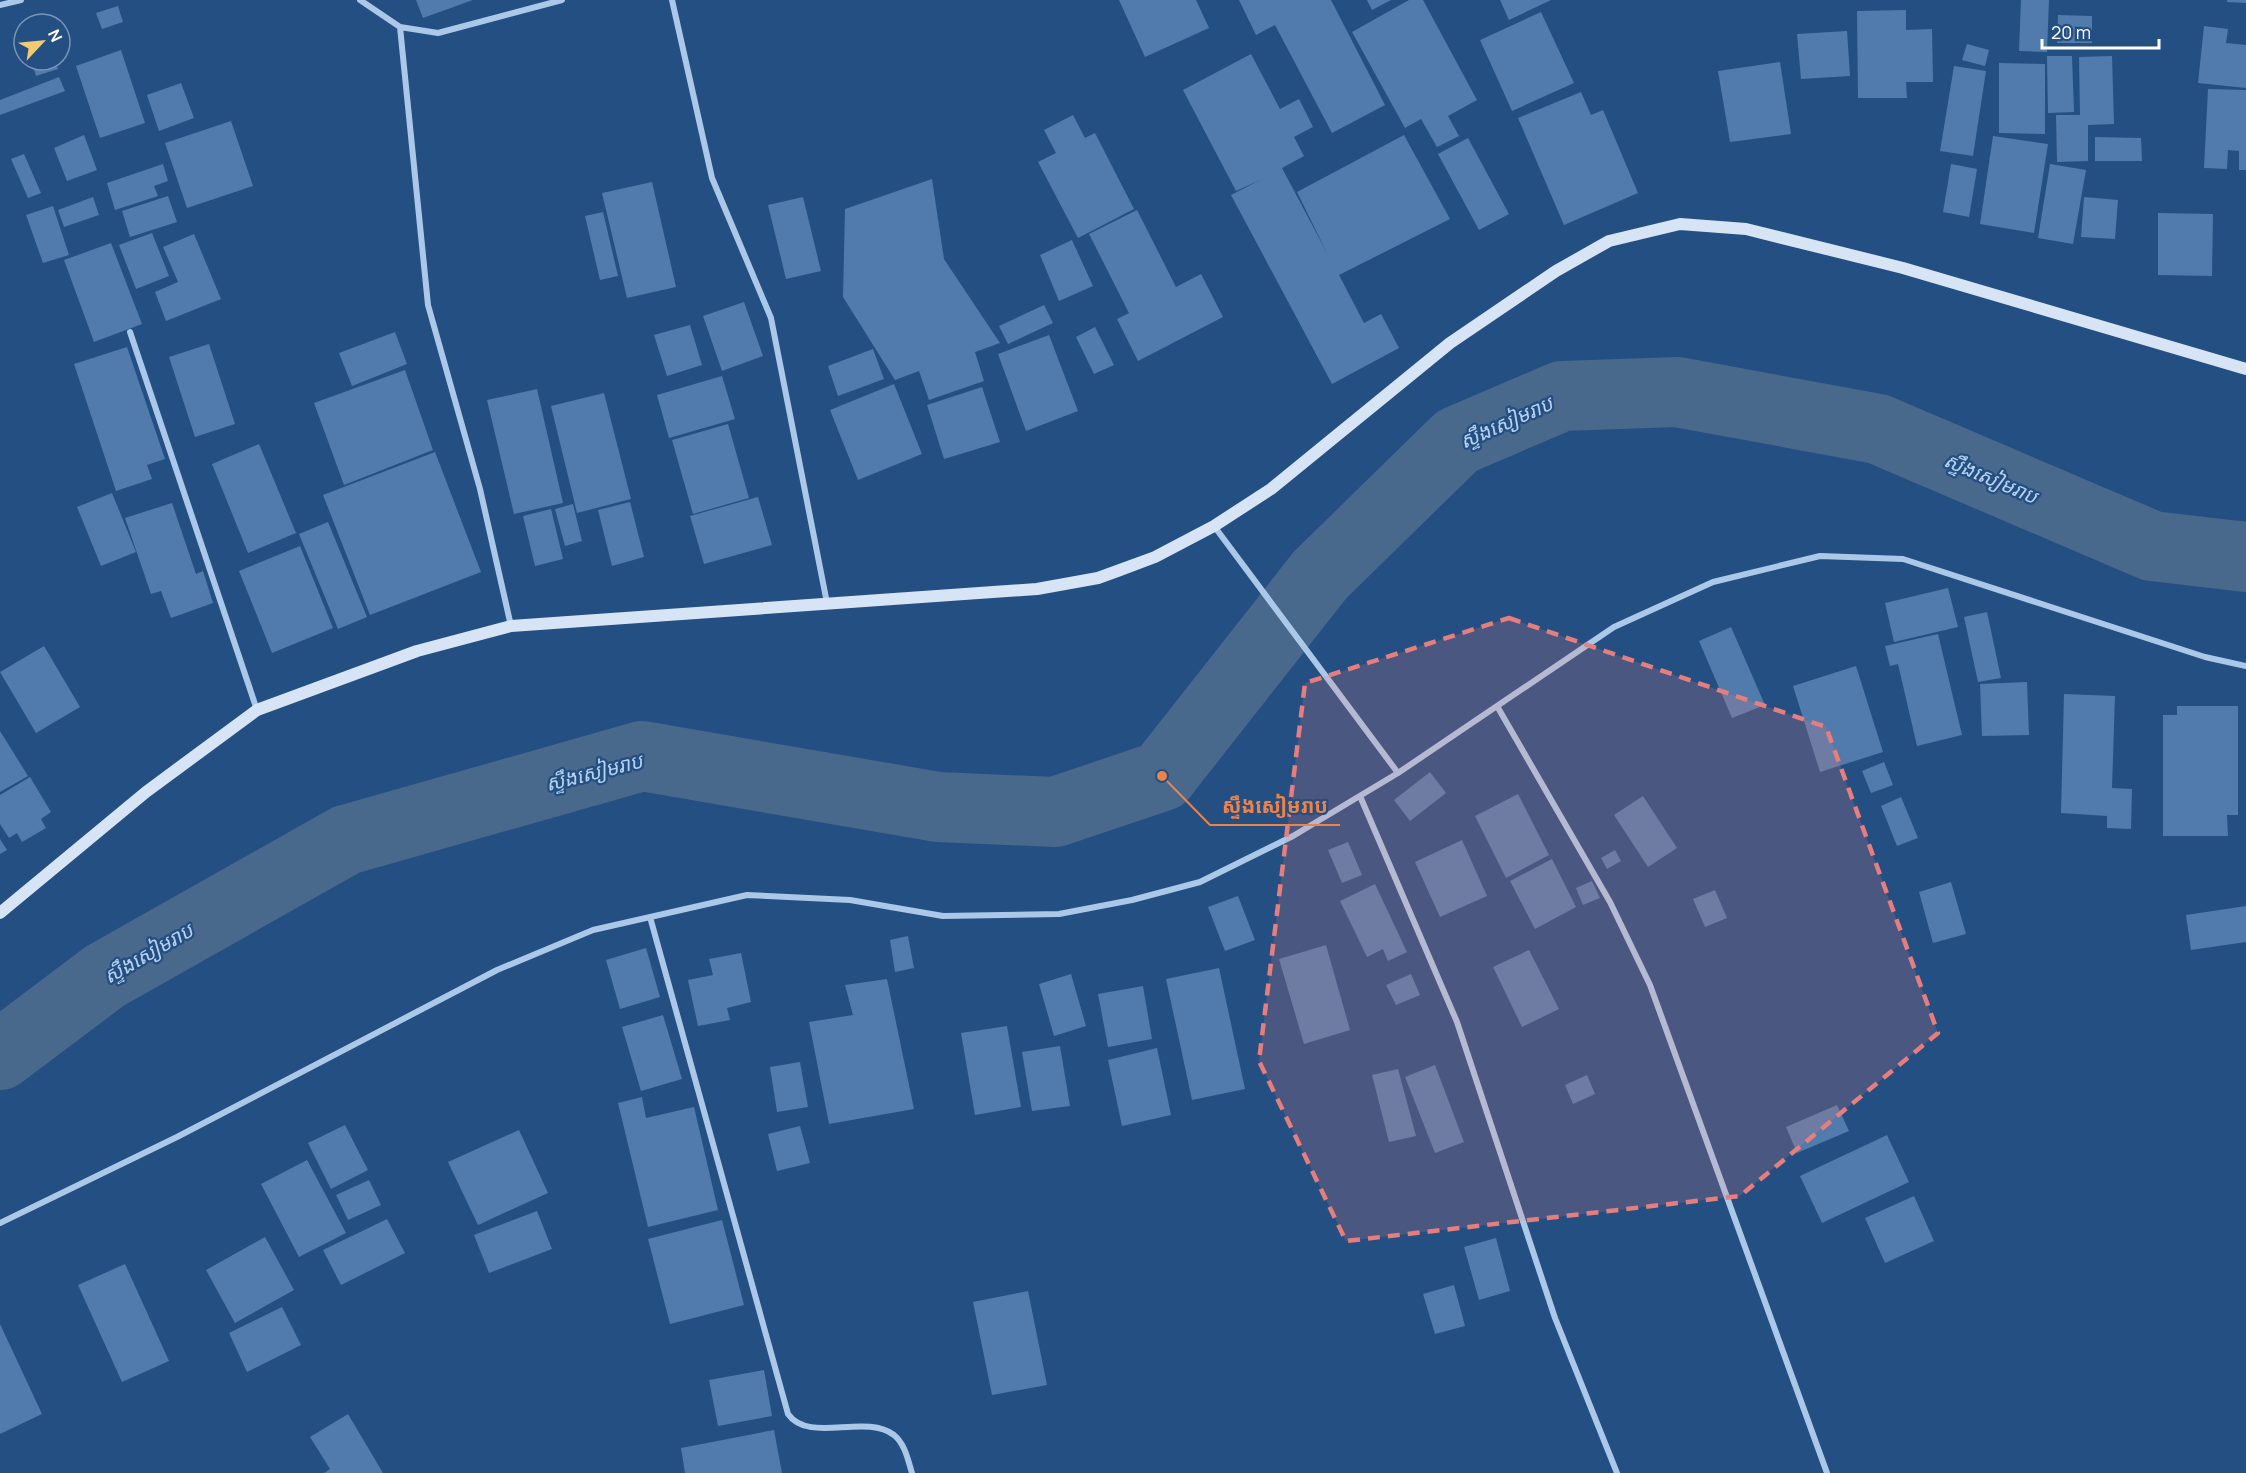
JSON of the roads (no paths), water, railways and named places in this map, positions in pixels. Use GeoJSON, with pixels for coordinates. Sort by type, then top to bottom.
{"type":"FeatureCollection","features":[{"type":"Feature","properties":{"kind":"street"},"geometry":{"type":"LineString","coordinates":[[0,5],[21,0]]}},
{"type":"Feature","properties":{"kind":"street"},"geometry":{"type":"LineString","coordinates":[[360,0],[400,27],[438,33],[561,0]]}},
{"type":"Feature","properties":{"kind":"street"},"geometry":{"type":"LineString","coordinates":[[672,0],[712,178],[771,318],[827,603]]}},
{"type":"Feature","properties":{"kind":"street"},"geometry":{"type":"LineString","coordinates":[[400,27],[428,305],[480,489],[511,626]]}},
{"type":"Feature","properties":{"kind":"street"},"geometry":{"type":"LineString","coordinates":[[0,913],[146,792],[257,711],[417,651],[511,626],[1069,585],[1098,578],[1155,557],[1214,525],[1271,489],[1450,343],[1556,271],[1609,242],[1680,224],[1746,229],[1903,268],[2246,369]]}},
{"type":"Feature","properties":{"kind":"street"},"geometry":{"type":"LineString","coordinates":[[130,332],[257,711]]}},
{"type":"Feature","properties":{"kind":"street"},"geometry":{"type":"LineString","coordinates":[[1214,525],[1342,701],[1398,773]]}},
{"type":"Feature","properties":{"kind":"street"},"geometry":{"type":"LineString","coordinates":[[0,1223],[177,1137],[497,970],[593,930],[747,895],[850,900],[943,916],[1059,914],[1132,900],[1200,882],[1293,836],[1398,773],[1614,627],[1713,582],[1820,556],[1903,559],[2205,657],[2246,666]]}},
{"type":"Feature","properties":{"kind":"street"},"geometry":{"type":"LineString","coordinates":[[1497,706],[1610,902],[1650,985],[1827,1473]]}},
{"type":"Feature","properties":{"kind":"street"},"geometry":{"type":"LineString","coordinates":[[1360,796],[1457,1022],[1555,1318],[1617,1473]]}},
{"type":"Feature","properties":{"kind":"street"},"geometry":{"type":"LineString","coordinates":[[650,917],[788,1414],[794,1423],[806,1427],[877,1427],[894,1436],[904,1448],[912,1473]]}},
{"type":"Feature","properties":{"kind":"waterway","name":"ស្ទឹងសៀមរាប"},"geometry":{"type":"LineString","coordinates":[[0,1055],[105,976],[346,840],[642,756],[938,807],[1055,812],[1162,776],[1320,575],[1457,441],[1562,396],[1677,392],[1878,429],[2152,546],[2246,557]]}},
{"type":"Feature","properties":{"kind":"place","name":"ស្ទឹងសៀមរាប"},"geometry":{"type":"Point","coordinates":[1162,776]}}]}
